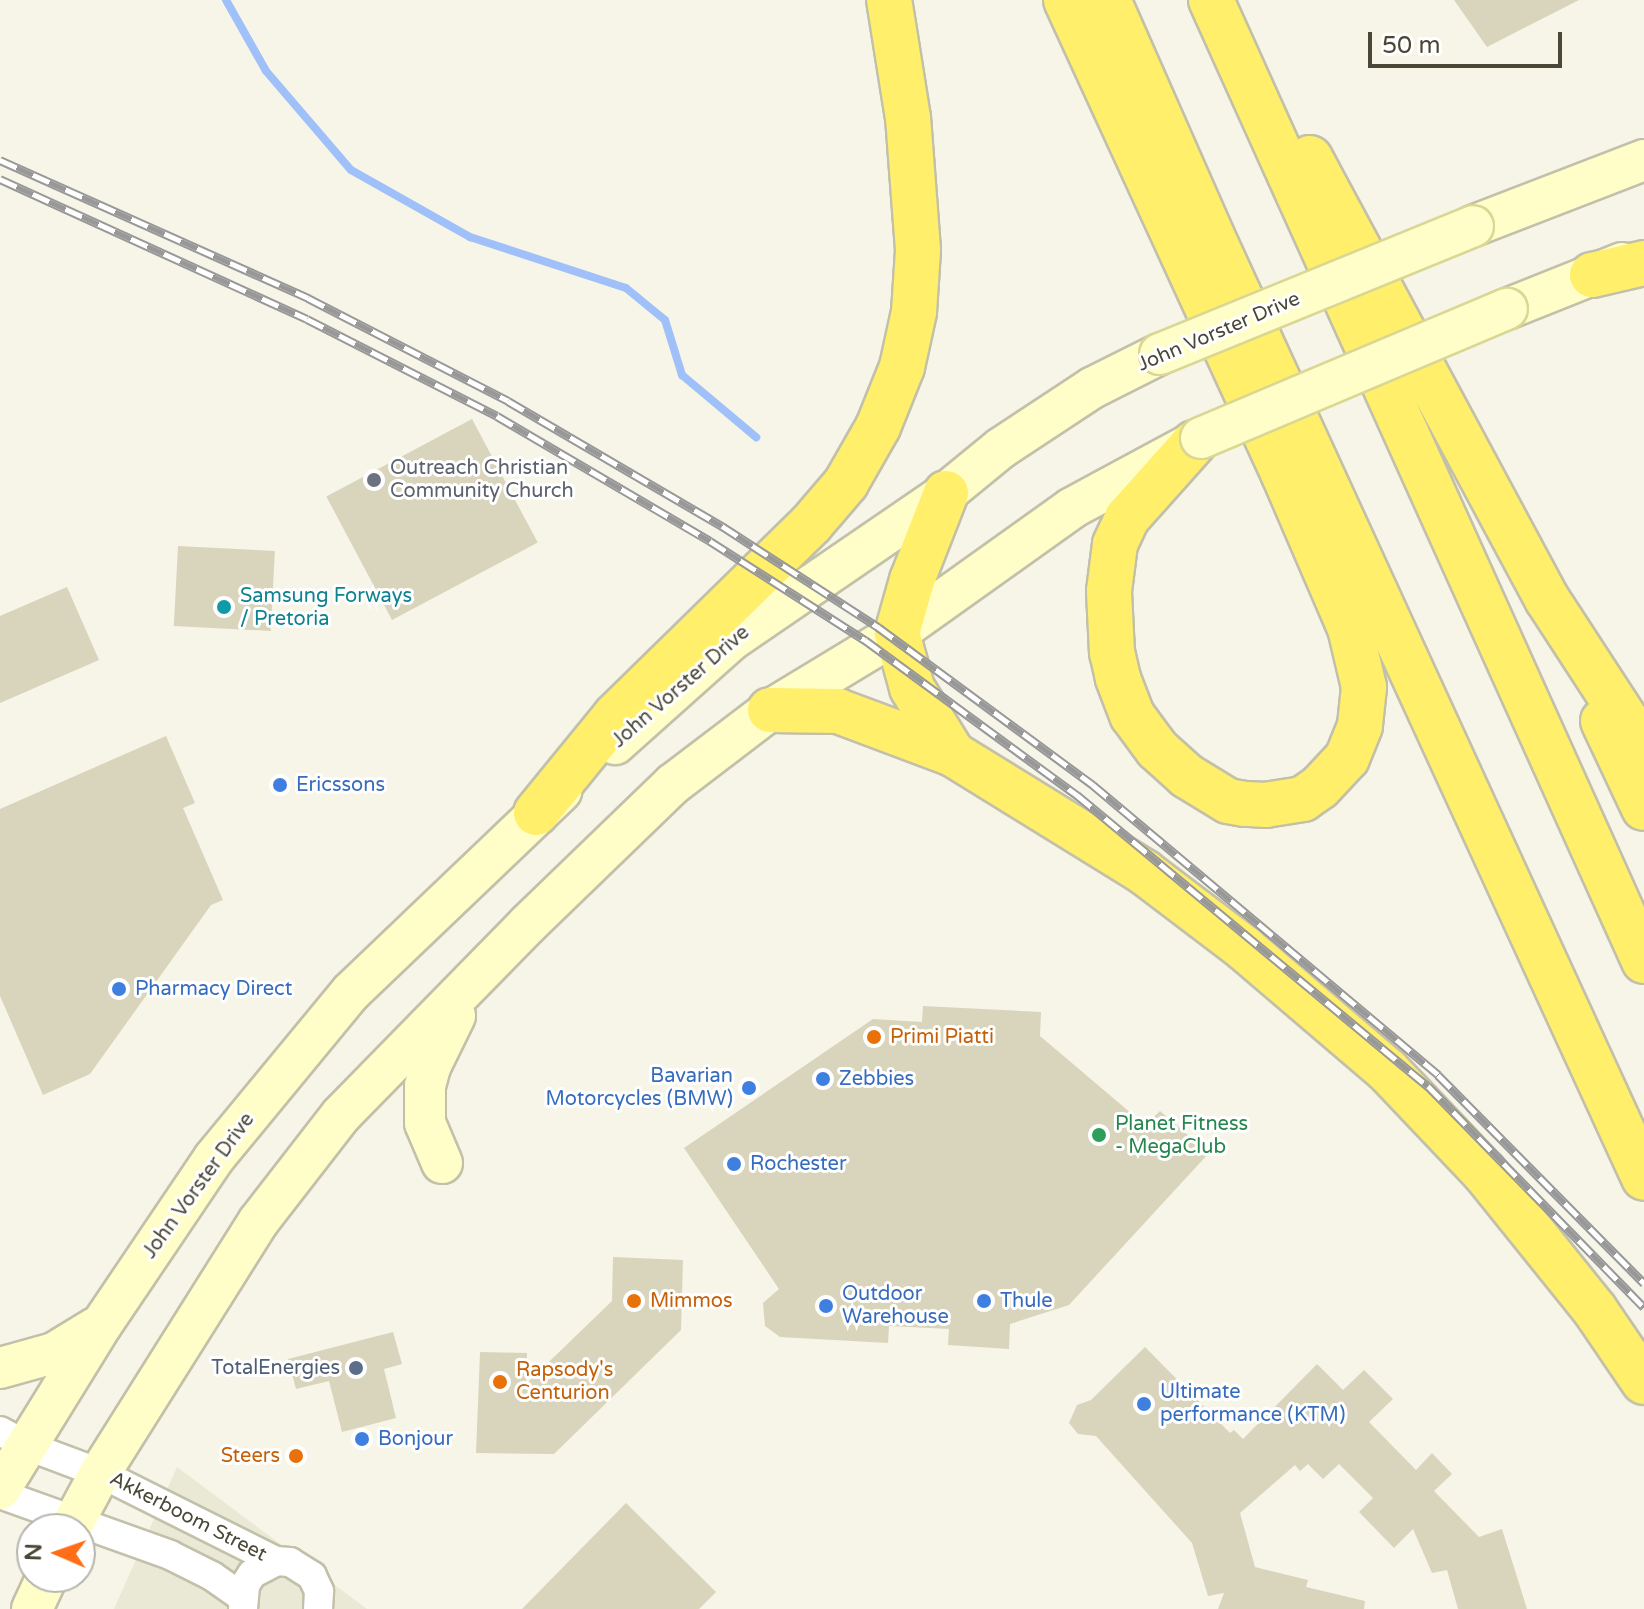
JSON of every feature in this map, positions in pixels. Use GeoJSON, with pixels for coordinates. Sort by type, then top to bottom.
{"type":"FeatureCollection","features":[{"type":"Feature","properties":{"kind":"highway"},"geometry":{"type":"LineString","coordinates":[[536,813],[615,716],[811,524],[846,483],[878,427],[902,367],[914,312],[918,250],[908,118],[889,0]]}},
{"type":"Feature","properties":{"kind":"highway"},"geometry":{"type":"LineString","coordinates":[[1066,0],[1284,475],[1350,628],[1364,687],[1360,726],[1347,758],[1320,787],[1303,799],[1255,805],[1228,801],[1214,794],[1187,776],[1157,749],[1132,715],[1121,687],[1112,653],[1110,626],[1109,591],[1115,544],[1127,518],[1197,441]]}},
{"type":"Feature","properties":{"kind":"highway"},"geometry":{"type":"LineString","coordinates":[[1108,0],[1212,236],[1644,1178]]}},
{"type":"Feature","properties":{"kind":"highway"},"geometry":{"type":"LineString","coordinates":[[1211,0],[1644,961]]}},
{"type":"Feature","properties":{"kind":"highway"},"geometry":{"type":"LineString","coordinates":[[1225,0],[1547,599],[1644,808]]}},
{"type":"Feature","properties":{"kind":"highway"},"geometry":{"type":"LineString","coordinates":[[1592,275],[1644,263]]}},
{"type":"Feature","properties":{"kind":"highway"},"geometry":{"type":"LineString","coordinates":[[946,493],[912,580],[897,633],[912,688],[953,754]]}},
{"type":"Feature","properties":{"kind":"highway"},"geometry":{"type":"LineString","coordinates":[[1547,599],[1644,748]]}},
{"type":"Feature","properties":{"kind":"highway"},"geometry":{"type":"LineString","coordinates":[[770,710],[838,711],[953,754],[1144,872],[1342,1029],[1388,1071],[1484,1172],[1595,1310],[1644,1382]]}},
{"type":"Feature","properties":{"kind":"main road","name":"John Vorster Drive"},"geometry":{"type":"LineString","coordinates":[[0,1492],[13,1438],[102,1324],[214,1158],[351,992],[536,813],[730,641],[946,493],[1001,448],[1079,397],[1160,354],[1644,160]]}},
{"type":"Feature","properties":{"kind":"main road"},"geometry":{"type":"LineString","coordinates":[[78,1513],[100,1473],[258,1222],[341,1115],[528,924],[673,784],[770,710],[897,633],[1072,508],[1197,441],[1644,254]]}},
{"type":"Feature","properties":{"kind":"main road"},"geometry":{"type":"LineString","coordinates":[[442,1163],[425,1123],[425,1086],[441,1043],[472,984]]}},
{"type":"Feature","properties":{"kind":"main road"},"geometry":{"type":"LineString","coordinates":[[0,1368],[54,1353],[102,1324]]}},
{"type":"Feature","properties":{"kind":"street","name":"Akkerboom Street"},"geometry":{"type":"LineString","coordinates":[[13,1438],[100,1473],[276,1561],[302,1567],[312,1576],[321,1607]]}},
{"type":"Feature","properties":{"kind":"street","name":"Akkerboom Street"},"geometry":{"type":"LineString","coordinates":[[0,1492],[46,1513]]}},
{"type":"Feature","properties":{"kind":"street","name":"Akkerboom Street"},"geometry":{"type":"LineString","coordinates":[[96,1533],[192,1565],[242,1603]]}},
{"type":"Feature","properties":{"kind":"street"},"geometry":{"type":"LineString","coordinates":[[242,1603],[252,1574],[276,1561]]}},
{"type":"Feature","properties":{"kind":"shaded area"},"geometry":{"type":"Polygon","coordinates":[[[177,1467],[367,1609],[114,1609],[177,1467]]]}},
{"type":"Feature","properties":{"kind":"building"},"geometry":{"type":"Polygon","coordinates":[[[1454,0],[1579,0],[1487,47],[1454,0]]]}},
{"type":"Feature","properties":{"kind":"building"},"geometry":{"type":"Polygon","coordinates":[[[472,419],[538,543],[392,620],[326,496],[472,419]]]}},
{"type":"Feature","properties":{"kind":"building","name":"Samsung Forways / Pretoria"},"geometry":{"type":"Polygon","coordinates":[[[178,546],[275,551],[271,631],[174,626],[178,546]]]}},
{"type":"Feature","properties":{"kind":"building"},"geometry":{"type":"Polygon","coordinates":[[[67,587],[99,660],[0,703],[0,616],[67,587]]]}},
{"type":"Feature","properties":{"kind":"building"},"geometry":{"type":"Polygon","coordinates":[[[166,736],[195,803],[183,808],[223,900],[211,905],[90,1074],[43,1095],[0,996],[0,809],[166,736]]]}},
{"type":"Feature","properties":{"kind":"building"},"geometry":{"type":"Polygon","coordinates":[[[923,1006],[1041,1012],[1040,1036],[1145,1125],[1160,1111],[1209,1153],[1069,1305],[1010,1324],[1009,1349],[948,1345],[949,1329],[889,1326],[888,1343],[780,1337],[765,1326],[763,1303],[779,1289],[684,1148],[873,1019],[922,1022],[923,1006]]]}},
{"type":"Feature","properties":{"kind":"building"},"geometry":{"type":"Polygon","coordinates":[[[613,1257],[683,1260],[681,1330],[554,1454],[476,1453],[480,1352],[527,1353],[526,1384],[612,1301],[613,1257]]]}},
{"type":"Feature","properties":{"kind":"building"},"geometry":{"type":"Polygon","coordinates":[[[393,1332],[402,1364],[384,1369],[396,1418],[342,1432],[329,1381],[296,1389],[288,1359],[393,1332]]]}},
{"type":"Feature","properties":{"kind":"building"},"geometry":{"type":"Polygon","coordinates":[[[1145,1347],[1230,1433],[1234,1430],[1243,1439],[1317,1364],[1343,1390],[1364,1370],[1393,1399],[1369,1422],[1416,1470],[1432,1453],[1452,1474],[1434,1491],[1479,1537],[1502,1529],[1527,1609],[1458,1609],[1447,1570],[1432,1573],[1413,1529],[1394,1548],[1359,1512],[1373,1498],[1339,1464],[1323,1479],[1308,1464],[1300,1471],[1295,1465],[1240,1513],[1255,1567],[1308,1580],[1306,1587],[1365,1601],[1364,1609],[1218,1609],[1224,1593],[1208,1596],[1192,1543],[1096,1436],[1078,1434],[1069,1423],[1077,1405],[1091,1400],[1145,1347]]]}},
{"type":"Feature","properties":{"kind":"building"},"geometry":{"type":"Polygon","coordinates":[[[626,1503],[716,1592],[699,1609],[522,1609],[626,1503]]]}},
{"type":"Feature","properties":{"kind":"waterway"},"geometry":{"type":"LineString","coordinates":[[226,0],[266,71],[351,170],[470,237],[626,288],[665,320],[682,375],[756,437]]}},
{"type":"Feature","properties":{"kind":"railway"},"geometry":{"type":"LineString","coordinates":[[0,160],[308,298],[508,401],[722,526],[878,627],[1093,785],[1438,1075],[1644,1283]]}},
{"type":"Feature","properties":{"kind":"railway"},"geometry":{"type":"LineString","coordinates":[[0,179],[307,319],[497,416],[710,541],[865,640],[1077,795],[1428,1086],[1644,1307]]}},
{"type":"Feature","properties":{"kind":"place","name":"Outreach Christian Community Church"},"geometry":{"type":"Point","coordinates":[374,480]}},
{"type":"Feature","properties":{"kind":"place","name":"Samsung Forways / Pretoria"},"geometry":{"type":"Point","coordinates":[224,607]}},
{"type":"Feature","properties":{"kind":"place","name":"Ericssons"},"geometry":{"type":"Point","coordinates":[280,785]}},
{"type":"Feature","properties":{"kind":"place","name":"Pharmacy Direct"},"geometry":{"type":"Point","coordinates":[119,989]}},
{"type":"Feature","properties":{"kind":"place","name":"Primi Piatti"},"geometry":{"type":"Point","coordinates":[874,1037]}},
{"type":"Feature","properties":{"kind":"place","name":"Zebbies"},"geometry":{"type":"Point","coordinates":[823,1079]}},
{"type":"Feature","properties":{"kind":"place","name":"Bavarian Motorcycles (BMW)"},"geometry":{"type":"Point","coordinates":[749,1088]}},
{"type":"Feature","properties":{"kind":"place","name":"Planet Fitness - MegaClub"},"geometry":{"type":"Point","coordinates":[1099,1135]}},
{"type":"Feature","properties":{"kind":"place","name":"Rochester"},"geometry":{"type":"Point","coordinates":[734,1164]}},
{"type":"Feature","properties":{"kind":"place","name":"Mimmos"},"geometry":{"type":"Point","coordinates":[634,1301]}},
{"type":"Feature","properties":{"kind":"place","name":"Thule"},"geometry":{"type":"Point","coordinates":[984,1301]}},
{"type":"Feature","properties":{"kind":"place","name":"Outdoor Warehouse"},"geometry":{"type":"Point","coordinates":[826,1306]}},
{"type":"Feature","properties":{"kind":"place","name":"TotalEnergies"},"geometry":{"type":"Point","coordinates":[356,1368]}},
{"type":"Feature","properties":{"kind":"place","name":"Rapsody's Centurion"},"geometry":{"type":"Point","coordinates":[500,1382]}},
{"type":"Feature","properties":{"kind":"place","name":"Ultimate performance (KTM)"},"geometry":{"type":"Point","coordinates":[1144,1404]}},
{"type":"Feature","properties":{"kind":"place","name":"Bonjour"},"geometry":{"type":"Point","coordinates":[362,1439]}},
{"type":"Feature","properties":{"kind":"place","name":"Steers"},"geometry":{"type":"Point","coordinates":[296,1456]}}]}
